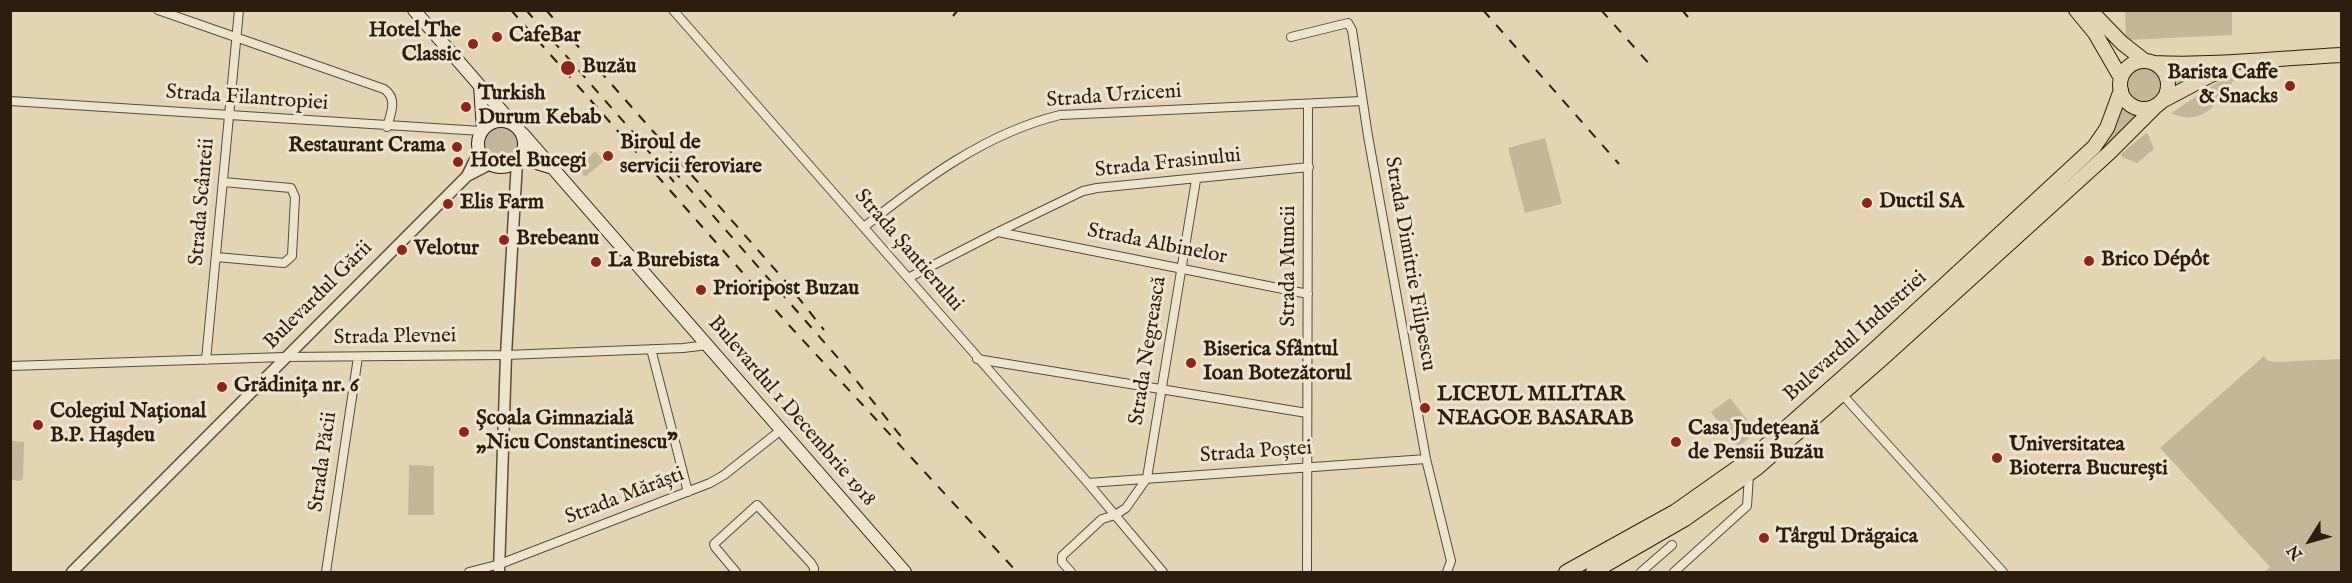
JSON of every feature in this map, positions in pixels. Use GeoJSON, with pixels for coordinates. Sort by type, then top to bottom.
{"type":"FeatureCollection","features":[{"type":"Feature","properties":{"kind":"main road"},"geometry":{"type":"LineString","coordinates":[[414,10],[523,134],[525,146],[519,159]]}},
{"type":"Feature","properties":{"kind":"main road"},"geometry":{"type":"LineString","coordinates":[[2084,12],[2122,43],[2165,73],[2168,88],[2159,104],[2142,109],[2135,107],[2123,97],[2121,84],[2084,12]]}},
{"type":"Feature","properties":{"kind":"main road"},"geometry":{"type":"LineString","coordinates":[[2121,84],[2130,66],[2149,62],[2206,64],[2253,59],[2342,55]]}},
{"type":"Feature","properties":{"kind":"main road","name":"Bulevardul Industriei"},"geometry":{"type":"LineString","coordinates":[[1566,573],[1676,511],[1754,456],[1838,391],[2109,153],[2159,104],[2211,75],[2253,59]]}},
{"type":"Feature","properties":{"kind":"main road","name":"Bulevardul Industriei"},"geometry":{"type":"LineString","coordinates":[[1593,573],[1685,519],[1749,475],[2094,147],[2107,128],[2121,84]]}},
{"type":"Feature","properties":{"kind":"main road"},"geometry":{"type":"LineString","coordinates":[[480,86],[482,130],[479,138],[480,152],[490,164],[501,167],[519,159],[554,168]]}},
{"type":"Feature","properties":{"kind":"main road"},"geometry":{"type":"LineString","coordinates":[[482,130],[497,120],[513,123]]}},
{"type":"Feature","properties":{"kind":"main road","name":"Bulevardul 1 Decembrie 1918"},"geometry":{"type":"LineString","coordinates":[[523,134],[905,573]]}},
{"type":"Feature","properties":{"kind":"street"},"geometry":{"type":"LineString","coordinates":[[158,10],[388,91],[393,102],[387,127]]}},
{"type":"Feature","properties":{"kind":"street","name":"Strada Scânteii"},"geometry":{"type":"LineString","coordinates":[[206,360],[239,10]]}},
{"type":"Feature","properties":{"kind":"street","name":"Strada Șantierului"},"geometry":{"type":"LineString","coordinates":[[673,10],[1088,483],[1163,573]]}},
{"type":"Feature","properties":{"kind":"street","name":"Strada Dimitrie Filipescu"},"geometry":{"type":"LineString","coordinates":[[1291,37],[1348,23],[1352,30],[1362,101],[1426,459],[1454,573]]}},
{"type":"Feature","properties":{"kind":"street","name":"Strada Filantropiei"},"geometry":{"type":"LineString","coordinates":[[10,101],[387,127],[482,130]]}},
{"type":"Feature","properties":{"kind":"street","name":"Strada Urziceni"},"geometry":{"type":"LineString","coordinates":[[864,227],[923,181],[954,161],[1014,130],[1060,115],[1362,101]]}},
{"type":"Feature","properties":{"kind":"street","name":"Strada Muncii"},"geometry":{"type":"LineString","coordinates":[[1307,573],[1308,104]]}},
{"type":"Feature","properties":{"kind":"street","name":"Bulevardul Gării"},"geometry":{"type":"LineString","coordinates":[[72,573],[467,176],[480,152]]}},
{"type":"Feature","properties":{"kind":"street"},"geometry":{"type":"LineString","coordinates":[[499,568],[506,355],[519,159]]}},
{"type":"Feature","properties":{"kind":"street","name":"Bulevardul Gării"},"geometry":{"type":"LineString","coordinates":[[467,176],[490,164]]}},
{"type":"Feature","properties":{"kind":"street","name":"Strada Frasinului"},"geometry":{"type":"LineString","coordinates":[[908,279],[1083,191],[1309,167]]}},
{"type":"Feature","properties":{"kind":"street","name":"Strada Negrească"},"geometry":{"type":"LineString","coordinates":[[1071,573],[1062,562],[1062,556],[1102,519],[1115,515],[1129,505],[1148,478],[1196,180]]}},
{"type":"Feature","properties":{"kind":"street"},"geometry":{"type":"LineString","coordinates":[[216,257],[284,263],[292,256],[295,197],[291,188],[223,182]]}},
{"type":"Feature","properties":{"kind":"street","name":"Strada Albinelor"},"geometry":{"type":"LineString","coordinates":[[998,232],[1308,294]]}},
{"type":"Feature","properties":{"kind":"street","name":"Strada Plevnei"},"geometry":{"type":"LineString","coordinates":[[10,366],[285,357],[506,355],[708,345]]}},
{"type":"Feature","properties":{"kind":"street"},"geometry":{"type":"LineString","coordinates":[[651,349],[688,492]]}},
{"type":"Feature","properties":{"kind":"street","name":"Strada Păcii"},"geometry":{"type":"LineString","coordinates":[[326,573],[358,357]]}},
{"type":"Feature","properties":{"kind":"street"},"geometry":{"type":"LineString","coordinates":[[977,359],[1307,413]]}},
{"type":"Feature","properties":{"kind":"street"},"geometry":{"type":"LineString","coordinates":[[1838,391],[2003,573]]}},
{"type":"Feature","properties":{"kind":"street","name":"Strada Mărăști"},"geometry":{"type":"LineString","coordinates":[[469,573],[499,568],[688,492],[724,475],[781,430]]}},
{"type":"Feature","properties":{"kind":"street","name":"Strada Poștei"},"geometry":{"type":"LineString","coordinates":[[1088,483],[1426,459]]}},
{"type":"Feature","properties":{"kind":"street"},"geometry":{"type":"LineString","coordinates":[[1674,573],[1747,506],[1749,475]]}},
{"type":"Feature","properties":{"kind":"street"},"geometry":{"type":"LineString","coordinates":[[736,573],[714,544],[758,505],[811,563],[814,573]]}},
{"type":"Feature","properties":{"kind":"street"},"geometry":{"type":"LineString","coordinates":[[1641,573],[1672,545]]}},
{"type":"Feature","properties":{"kind":"street"},"geometry":{"type":"LineString","coordinates":[[1447,573],[1451,561]]}},
{"type":"Feature","properties":{"kind":"shaded area"},"geometry":{"type":"Polygon","coordinates":[[[2125,11],[2232,11],[2232,35],[2126,40],[2125,11]]]}},
{"type":"Feature","properties":{"kind":"shaded area"},"geometry":{"type":"Polygon","coordinates":[[[2163,67],[2213,68],[2169,94],[2170,80],[2163,67]]]}},
{"type":"Feature","properties":{"kind":"shaded area"},"geometry":{"type":"Polygon","coordinates":[[[2145,68],[2157,73],[2162,85],[2157,97],[2145,102],[2133,97],[2128,85],[2133,73],[2145,68]]]}},
{"type":"Feature","properties":{"kind":"shaded area"},"geometry":{"type":"Polygon","coordinates":[[[2226,77],[2233,77],[2234,80],[2208,111],[2191,117],[2171,113],[2226,77]]]}},
{"type":"Feature","properties":{"kind":"shaded area"},"geometry":{"type":"Polygon","coordinates":[[[2120,97],[2129,105],[2145,112],[2098,154],[2113,130],[2120,97]]]}},
{"type":"Feature","properties":{"kind":"shaded area"},"geometry":{"type":"Polygon","coordinates":[[[502,126],[515,131],[520,144],[515,157],[502,162],[489,157],[484,144],[489,131],[502,126]]]}},
{"type":"Feature","properties":{"kind":"shaded area"},"geometry":{"type":"Polygon","coordinates":[[[2146,133],[2154,149],[2137,163],[2122,157],[2121,154],[2146,133]]]}},
{"type":"Feature","properties":{"kind":"shaded area"},"geometry":{"type":"Polygon","coordinates":[[[1545,138],[1562,204],[1525,213],[1508,148],[1545,138]]]}},
{"type":"Feature","properties":{"kind":"shaded area"},"geometry":{"type":"Polygon","coordinates":[[[595,151],[604,161],[585,177],[578,169],[595,151]]]}},
{"type":"Feature","properties":{"kind":"shaded area"},"geometry":{"type":"Polygon","coordinates":[[[2264,356],[2268,361],[2276,362],[2341,359],[2341,572],[2264,572],[2270,567],[2160,448],[2264,356]]]}},
{"type":"Feature","properties":{"kind":"shaded area"},"geometry":{"type":"Polygon","coordinates":[[[1730,398],[1757,432],[1738,447],[1711,412],[1730,398]]]}},
{"type":"Feature","properties":{"kind":"shaded area"},"geometry":{"type":"Polygon","coordinates":[[[11,441],[24,442],[23,478],[20,481],[11,480],[11,441]]]}},
{"type":"Feature","properties":{"kind":"shaded area"},"geometry":{"type":"Polygon","coordinates":[[[409,465],[434,466],[434,515],[408,515],[409,465]]]}},
{"type":"Feature","properties":{"kind":"railway"},"geometry":{"type":"LineString","coordinates":[[511,10],[787,323],[1017,572]]}},
{"type":"Feature","properties":{"kind":"railway"},"geometry":{"type":"LineString","coordinates":[[526,10],[674,182]]}},
{"type":"Feature","properties":{"kind":"railway"},"geometry":{"type":"LineString","coordinates":[[546,10],[786,282],[824,330]]}},
{"type":"Feature","properties":{"kind":"railway"},"geometry":{"type":"LineString","coordinates":[[953,16],[958,10]]}},
{"type":"Feature","properties":{"kind":"railway"},"geometry":{"type":"LineString","coordinates":[[1483,10],[1619,164]]}},
{"type":"Feature","properties":{"kind":"railway"},"geometry":{"type":"LineString","coordinates":[[1601,10],[1652,67]]}},
{"type":"Feature","properties":{"kind":"railway"},"geometry":{"type":"LineString","coordinates":[[1682,10],[1688,17]]}},
{"type":"Feature","properties":{"kind":"railway"},"geometry":{"type":"LineString","coordinates":[[673,170],[839,359],[903,439]]}},
{"type":"Feature","properties":{"kind":"place","name":"CafeBar"},"geometry":{"type":"Point","coordinates":[497,37]}},
{"type":"Feature","properties":{"kind":"place","name":"Hotel The Classic"},"geometry":{"type":"Point","coordinates":[473,44]}},
{"type":"Feature","properties":{"kind":"place","name":"Buzău"},"geometry":{"type":"Point","coordinates":[568,68]}},
{"type":"Feature","properties":{"kind":"place","name":"Barista Caffe & Snacks"},"geometry":{"type":"Point","coordinates":[2290,86]}},
{"type":"Feature","properties":{"kind":"place","name":"Turkish Durum Kebab"},"geometry":{"type":"Point","coordinates":[466,107]}},
{"type":"Feature","properties":{"kind":"place","name":"Restaurant Crama"},"geometry":{"type":"Point","coordinates":[457,147]}},
{"type":"Feature","properties":{"kind":"place","name":"Biroul de servicii feroviare"},"geometry":{"type":"Point","coordinates":[608,156]}},
{"type":"Feature","properties":{"kind":"place","name":"Hotel Bucegi"},"geometry":{"type":"Point","coordinates":[458,162]}},
{"type":"Feature","properties":{"kind":"place","name":"Ductil SA"},"geometry":{"type":"Point","coordinates":[1867,203]}},
{"type":"Feature","properties":{"kind":"place","name":"Elis Farm"},"geometry":{"type":"Point","coordinates":[448,204]}},
{"type":"Feature","properties":{"kind":"place","name":"Brebeanu"},"geometry":{"type":"Point","coordinates":[504,240]}},
{"type":"Feature","properties":{"kind":"place","name":"Velotur"},"geometry":{"type":"Point","coordinates":[402,250]}},
{"type":"Feature","properties":{"kind":"place","name":"Brico Dépôt"},"geometry":{"type":"Point","coordinates":[2089,261]}},
{"type":"Feature","properties":{"kind":"place","name":"La Burebista"},"geometry":{"type":"Point","coordinates":[596,262]}},
{"type":"Feature","properties":{"kind":"place","name":"Prioripost Buzau"},"geometry":{"type":"Point","coordinates":[701,290]}},
{"type":"Feature","properties":{"kind":"place","name":"Biserica Sfântul Ioan Botezătorul"},"geometry":{"type":"Point","coordinates":[1191,363]}},
{"type":"Feature","properties":{"kind":"place","name":"Grădinița nr. 6"},"geometry":{"type":"Point","coordinates":[222,387]}},
{"type":"Feature","properties":{"kind":"place","name":"LICEUL MILITAR NEAGOE BASARAB"},"geometry":{"type":"Point","coordinates":[1425,408]}},
{"type":"Feature","properties":{"kind":"place","name":"Colegiul Național B.P. Hașdeu"},"geometry":{"type":"Point","coordinates":[38,425]}},
{"type":"Feature","properties":{"kind":"place","name":"Școala Gimnazială „Nicu Constantinescu”"},"geometry":{"type":"Point","coordinates":[464,432]}},
{"type":"Feature","properties":{"kind":"place","name":"Casa Județeană de Pensii Buzău"},"geometry":{"type":"Point","coordinates":[1676,442]}},
{"type":"Feature","properties":{"kind":"place","name":"Universitatea Bioterra București"},"geometry":{"type":"Point","coordinates":[1997,458]}},
{"type":"Feature","properties":{"kind":"place","name":"Târgul Drăgaica"},"geometry":{"type":"Point","coordinates":[1764,538]}}]}
